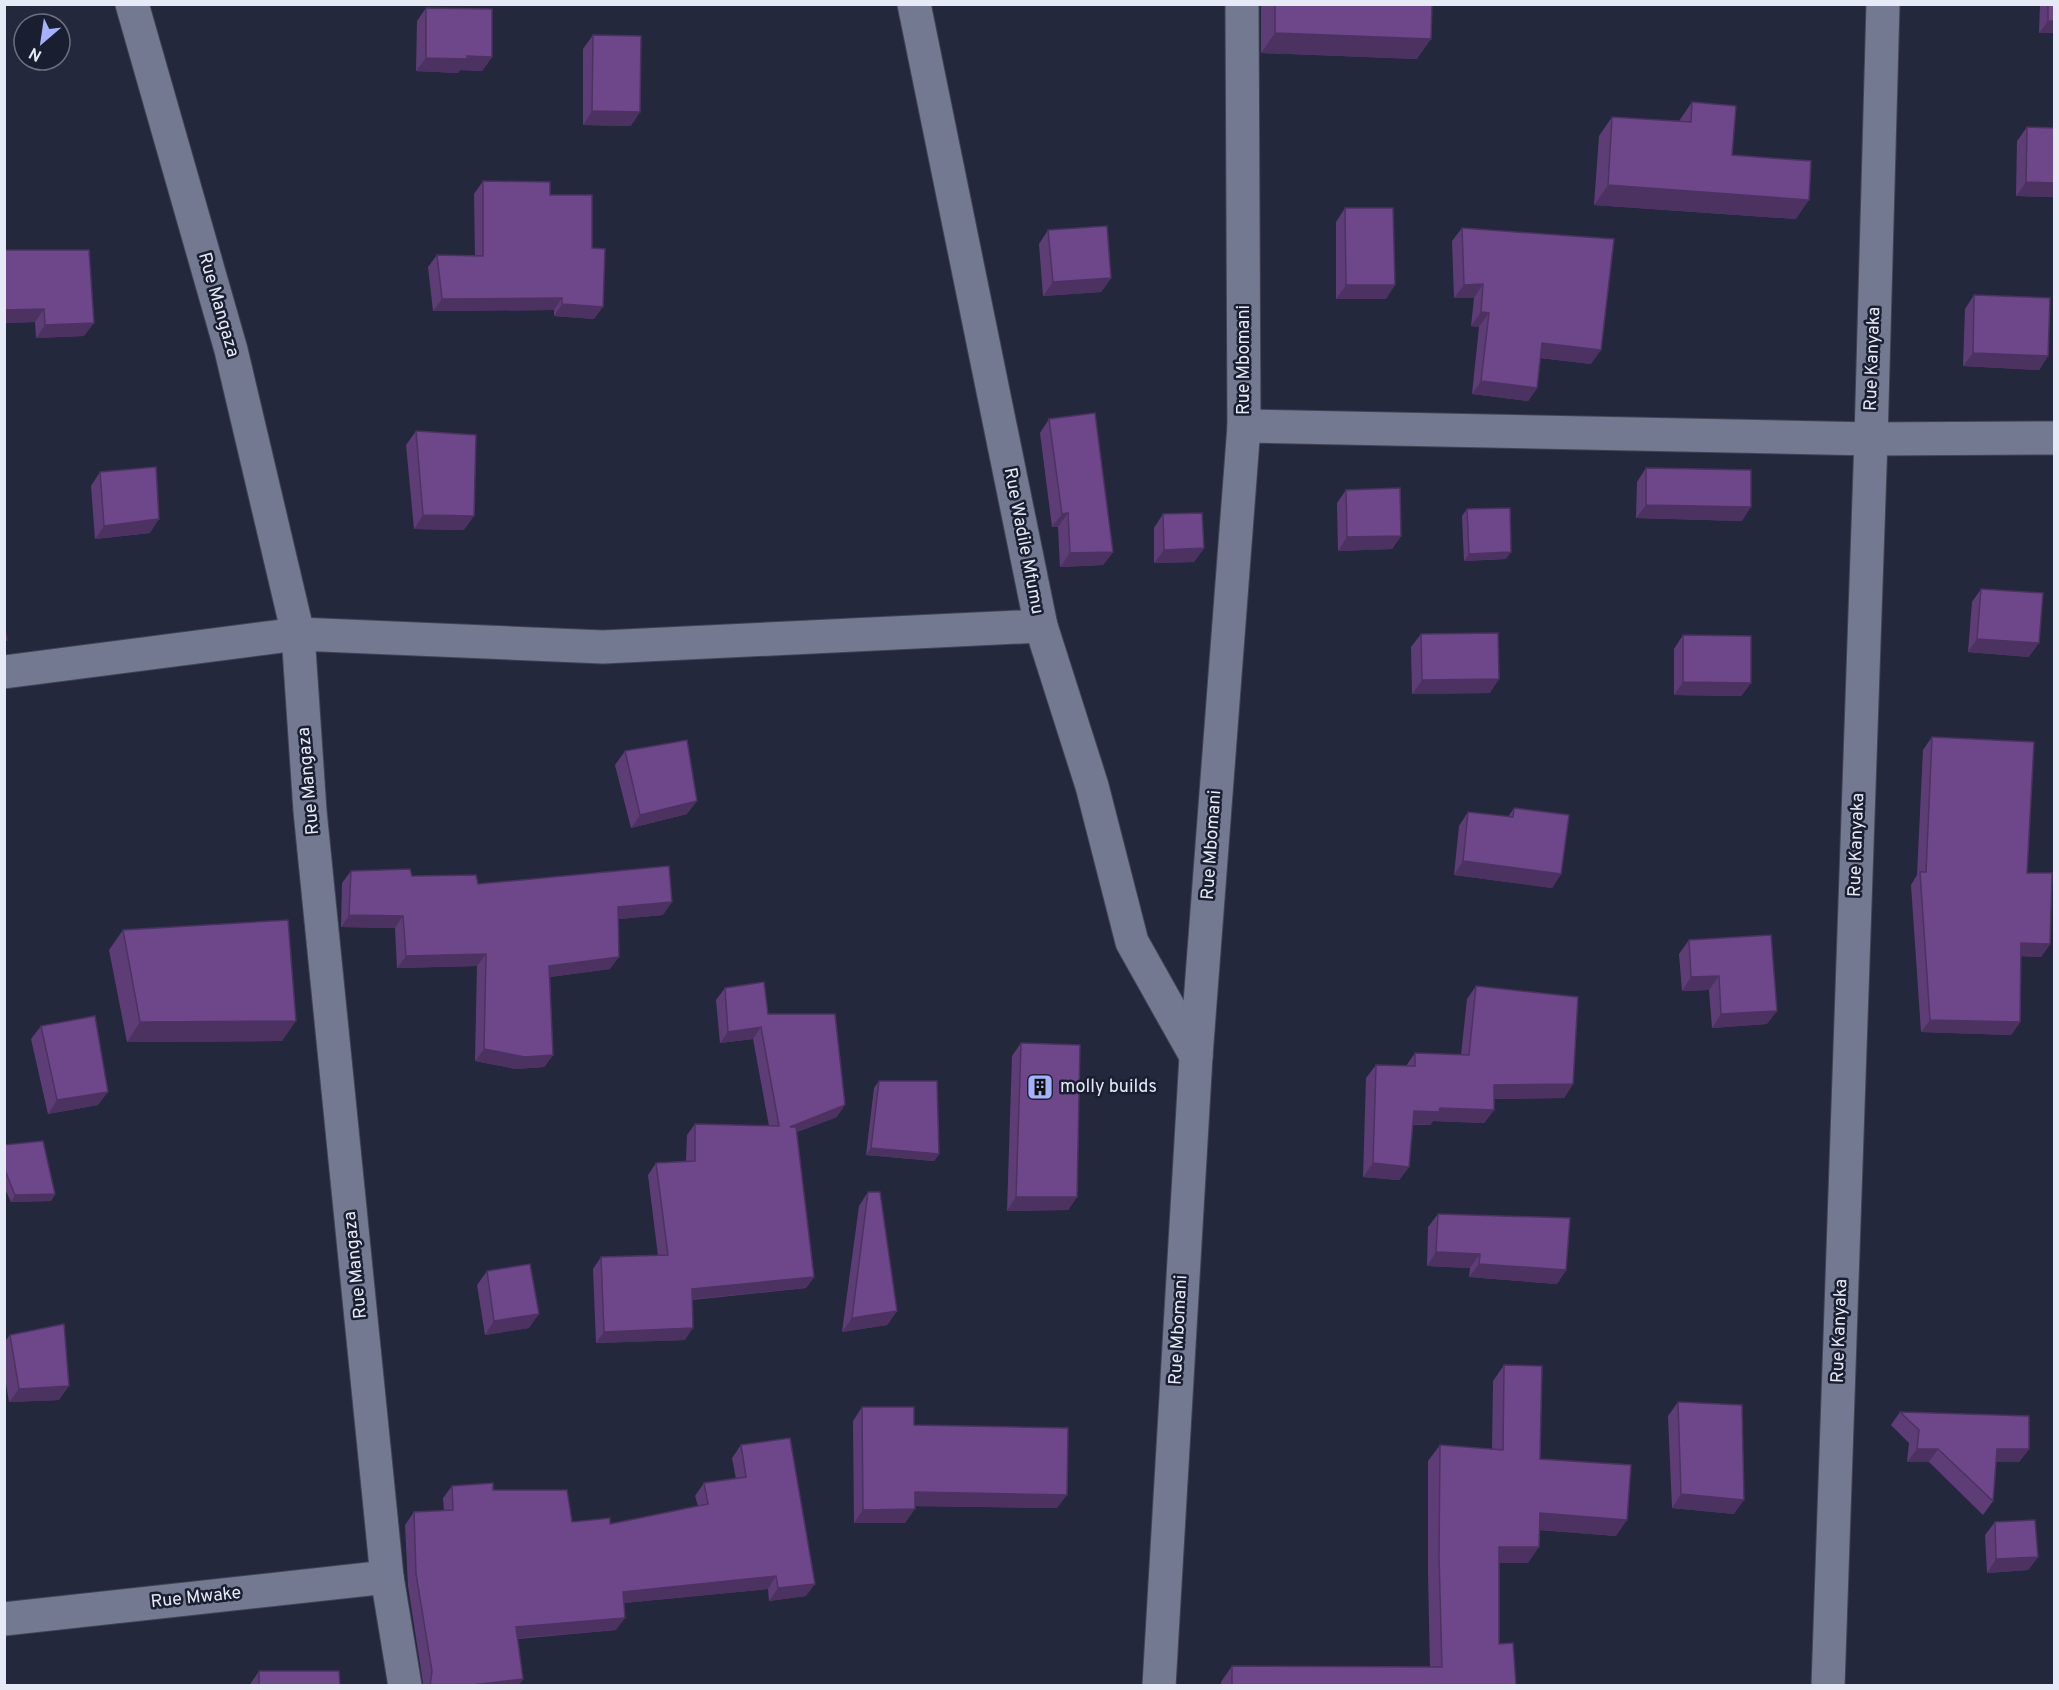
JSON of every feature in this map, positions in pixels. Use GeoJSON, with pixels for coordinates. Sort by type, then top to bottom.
{"type":"FeatureCollection","features":[{"type":"Feature","properties":{"kind":"street","name":"Rue Mangaza"},"geometry":{"type":"LineString","coordinates":[[132,4],[231,350],[298,634],[310,811],[387,1577],[405,1686]]}},
{"type":"Feature","properties":{"kind":"street","name":"Rue Wadile Mfumu"},"geometry":{"type":"LineString","coordinates":[[914,4],[1041,626],[1092,786],[1132,942],[1196,1056]]}},
{"type":"Feature","properties":{"kind":"street","name":"Rue Mbomani"},"geometry":{"type":"LineString","coordinates":[[1159,1686],[1196,1056],[1244,426],[1242,4]]}},
{"type":"Feature","properties":{"kind":"street","name":"Rue Kanyaka"},"geometry":{"type":"LineString","coordinates":[[1828,1686],[1871,439],[1883,4]]}},
{"type":"Feature","properties":{"kind":"street"},"geometry":{"type":"LineString","coordinates":[[1244,426],[1871,439],[2055,438]]}},
{"type":"Feature","properties":{"kind":"street"},"geometry":{"type":"LineString","coordinates":[[4,672],[298,634],[603,647],[1041,626]]}},
{"type":"Feature","properties":{"kind":"street","name":"Rue Mwake"},"geometry":{"type":"LineString","coordinates":[[4,1619],[387,1577]]}},
{"type":"Feature","properties":{"kind":"building"},"geometry":{"type":"Polygon","coordinates":[[[1275,4],[1432,4],[1431,39],[1275,33],[1275,4]]]}},
{"type":"Feature","properties":{"kind":"building"},"geometry":{"type":"Polygon","coordinates":[[[2048,4],[2055,4],[2055,21],[2048,21],[2048,4]]]}},
{"type":"Feature","properties":{"kind":"building"},"geometry":{"type":"Polygon","coordinates":[[[426,8],[492,9],[492,57],[426,58],[426,8]]]}},
{"type":"Feature","properties":{"kind":"building"},"geometry":{"type":"Polygon","coordinates":[[[593,35],[641,36],[640,112],[592,111],[593,35]]]}},
{"type":"Feature","properties":{"kind":"building"},"geometry":{"type":"Polygon","coordinates":[[[1692,102],[1736,106],[1732,155],[1811,161],[1809,200],[1608,185],[1612,117],[1691,122],[1692,102]]]}},
{"type":"Feature","properties":{"kind":"building"},"geometry":{"type":"Polygon","coordinates":[[[2027,127],[2055,128],[2055,183],[2026,182],[2027,127]]]}},
{"type":"Feature","properties":{"kind":"building"},"geometry":{"type":"Polygon","coordinates":[[[483,181],[550,182],[550,195],[592,195],[592,248],[605,249],[603,307],[562,304],[562,298],[442,299],[437,255],[483,256],[483,181]]]}},
{"type":"Feature","properties":{"kind":"building"},"geometry":{"type":"Polygon","coordinates":[[[1345,208],[1393,208],[1395,285],[1346,285],[1345,208]]]}},
{"type":"Feature","properties":{"kind":"building"},"geometry":{"type":"Polygon","coordinates":[[[1107,226],[1111,278],[1053,282],[1048,230],[1107,226]]]}},
{"type":"Feature","properties":{"kind":"building"},"geometry":{"type":"Polygon","coordinates":[[[1462,228],[1614,239],[1601,350],[1542,343],[1537,388],[1481,381],[1489,313],[1481,312],[1483,284],[1464,285],[1462,228]]]}},
{"type":"Feature","properties":{"kind":"building"},"geometry":{"type":"Polygon","coordinates":[[[4,250],[89,250],[94,323],[45,325],[44,309],[4,310],[4,250]]]}},
{"type":"Feature","properties":{"kind":"building"},"geometry":{"type":"Polygon","coordinates":[[[1974,295],[2050,298],[2048,356],[1973,353],[1974,295]]]}},
{"type":"Feature","properties":{"kind":"building"},"geometry":{"type":"Polygon","coordinates":[[[1095,413],[1113,552],[1070,553],[1068,513],[1062,514],[1049,419],[1095,413]]]}},
{"type":"Feature","properties":{"kind":"building"},"geometry":{"type":"Polygon","coordinates":[[[416,431],[476,435],[474,516],[423,515],[416,431]]]}},
{"type":"Feature","properties":{"kind":"building"},"geometry":{"type":"Polygon","coordinates":[[[156,467],[159,519],[104,526],[100,472],[156,467]]]}},
{"type":"Feature","properties":{"kind":"building"},"geometry":{"type":"Polygon","coordinates":[[[1646,468],[1751,470],[1751,507],[1646,505],[1646,468]]]}},
{"type":"Feature","properties":{"kind":"building"},"geometry":{"type":"Polygon","coordinates":[[[1400,488],[1401,536],[1347,537],[1346,490],[1400,488]]]}},
{"type":"Feature","properties":{"kind":"building"},"geometry":{"type":"Polygon","coordinates":[[[1510,508],[1511,552],[1469,554],[1467,509],[1510,508]]]}},
{"type":"Feature","properties":{"kind":"building"},"geometry":{"type":"Polygon","coordinates":[[[1202,513],[1204,548],[1164,550],[1163,514],[1202,513]]]}},
{"type":"Feature","properties":{"kind":"building"},"geometry":{"type":"Polygon","coordinates":[[[1981,589],[2043,593],[2039,643],[1977,639],[1981,589]]]}},
{"type":"Feature","properties":{"kind":"building"},"geometry":{"type":"Polygon","coordinates":[[[1498,633],[1499,679],[1422,680],[1421,634],[1498,633]]]}},
{"type":"Feature","properties":{"kind":"building"},"geometry":{"type":"Polygon","coordinates":[[[1683,635],[1751,636],[1751,683],[1683,682],[1683,635]]]}},
{"type":"Feature","properties":{"kind":"building"},"geometry":{"type":"Polygon","coordinates":[[[1932,737],[2034,742],[2027,873],[2052,873],[2050,944],[2021,943],[2020,1022],[1930,1020],[1920,872],[1926,872],[1932,737]]]}},
{"type":"Feature","properties":{"kind":"building"},"geometry":{"type":"Polygon","coordinates":[[[687,740],[697,801],[640,815],[625,751],[687,740]]]}},
{"type":"Feature","properties":{"kind":"building"},"geometry":{"type":"Polygon","coordinates":[[[1514,808],[1569,815],[1561,874],[1463,861],[1468,812],[1513,817],[1514,808]]]}},
{"type":"Feature","properties":{"kind":"building"},"geometry":{"type":"Polygon","coordinates":[[[669,866],[672,902],[618,907],[619,957],[549,966],[553,1055],[525,1057],[484,1049],[486,954],[406,956],[403,916],[349,915],[351,871],[410,869],[412,876],[476,875],[478,884],[669,866]]]}},
{"type":"Feature","properties":{"kind":"building"},"geometry":{"type":"Polygon","coordinates":[[[288,920],[296,1021],[140,1022],[123,930],[288,920]]]}},
{"type":"Feature","properties":{"kind":"building"},"geometry":{"type":"Polygon","coordinates":[[[1771,935],[1777,1011],[1721,1014],[1719,976],[1691,977],[1689,940],[1771,935]]]}},
{"type":"Feature","properties":{"kind":"building"},"geometry":{"type":"Polygon","coordinates":[[[764,982],[768,1014],[835,1014],[845,1105],[790,1127],[796,1127],[814,1277],[692,1289],[693,1328],[604,1332],[601,1257],[668,1255],[656,1163],[695,1161],[695,1124],[779,1126],[761,1027],[728,1032],[725,988],[764,982]]]}},
{"type":"Feature","properties":{"kind":"building"},"geometry":{"type":"Polygon","coordinates":[[[1476,986],[1578,997],[1573,1084],[1494,1085],[1494,1110],[1440,1108],[1439,1112],[1414,1111],[1409,1167],[1373,1163],[1376,1065],[1415,1066],[1415,1053],[1469,1055],[1476,986]]]}},
{"type":"Feature","properties":{"kind":"building"},"geometry":{"type":"Polygon","coordinates":[[[95,1016],[108,1092],[57,1100],[41,1026],[95,1016]]]}},
{"type":"Feature","properties":{"kind":"building"},"geometry":{"type":"Polygon","coordinates":[[[1021,1043],[1080,1045],[1077,1197],[1016,1197],[1021,1043]]]}},
{"type":"Feature","properties":{"kind":"building"},"geometry":{"type":"Polygon","coordinates":[[[879,1081],[937,1081],[939,1154],[871,1148],[879,1081]]]}},
{"type":"Feature","properties":{"kind":"building"},"geometry":{"type":"Polygon","coordinates":[[[43,1141],[55,1194],[15,1195],[4,1168],[4,1145],[43,1141]]]}},
{"type":"Feature","properties":{"kind":"building"},"geometry":{"type":"Polygon","coordinates":[[[868,1192],[880,1192],[897,1311],[852,1318],[868,1192]]]}},
{"type":"Feature","properties":{"kind":"building"},"geometry":{"type":"Polygon","coordinates":[[[1438,1214],[1570,1218],[1566,1270],[1479,1264],[1480,1254],[1436,1252],[1438,1214]]]}},
{"type":"Feature","properties":{"kind":"building"},"geometry":{"type":"Polygon","coordinates":[[[530,1264],[539,1314],[494,1321],[487,1271],[530,1264]]]}},
{"type":"Feature","properties":{"kind":"building"},"geometry":{"type":"Polygon","coordinates":[[[64,1324],[69,1386],[19,1389],[10,1335],[64,1324]]]}},
{"type":"Feature","properties":{"kind":"building"},"geometry":{"type":"Polygon","coordinates":[[[1504,1365],[1542,1366],[1540,1459],[1631,1465],[1627,1520],[1540,1513],[1539,1547],[1499,1547],[1499,1644],[1513,1643],[1516,1685],[1232,1686],[1232,1666],[1442,1667],[1439,1557],[1440,1445],[1503,1450],[1504,1365]]]}},
{"type":"Feature","properties":{"kind":"building"},"geometry":{"type":"Polygon","coordinates":[[[1678,1402],[1742,1405],[1744,1500],[1681,1494],[1678,1402]]]}},
{"type":"Feature","properties":{"kind":"building"},"geometry":{"type":"Polygon","coordinates":[[[862,1407],[914,1407],[914,1425],[1068,1428],[1067,1495],[915,1492],[915,1509],[863,1510],[862,1407]]]}},
{"type":"Feature","properties":{"kind":"building"},"geometry":{"type":"Polygon","coordinates":[[[1900,1412],[2029,1416],[2029,1449],[1997,1449],[1993,1501],[1938,1449],[1917,1449],[1919,1430],[1900,1412]]]}},
{"type":"Feature","properties":{"kind":"building"},"geometry":{"type":"Polygon","coordinates":[[[790,1438],[815,1584],[778,1588],[776,1576],[623,1592],[625,1618],[516,1627],[523,1679],[464,1686],[430,1686],[432,1671],[416,1574],[414,1512],[453,1510],[452,1486],[493,1483],[493,1490],[567,1490],[572,1522],[610,1518],[610,1524],[708,1504],[704,1483],[746,1477],[741,1445],[790,1438]]]}},
{"type":"Feature","properties":{"kind":"building"},"geometry":{"type":"Polygon","coordinates":[[[2035,1520],[2038,1557],[1996,1559],[1995,1522],[2035,1520]]]}},
{"type":"Feature","properties":{"kind":"building"},"geometry":{"type":"Polygon","coordinates":[[[259,1671],[339,1671],[340,1686],[259,1686],[259,1671]]]}},
{"type":"Feature","properties":{"kind":"place","name":"molly builds"},"geometry":{"type":"Point","coordinates":[1040,1087]}}]}
